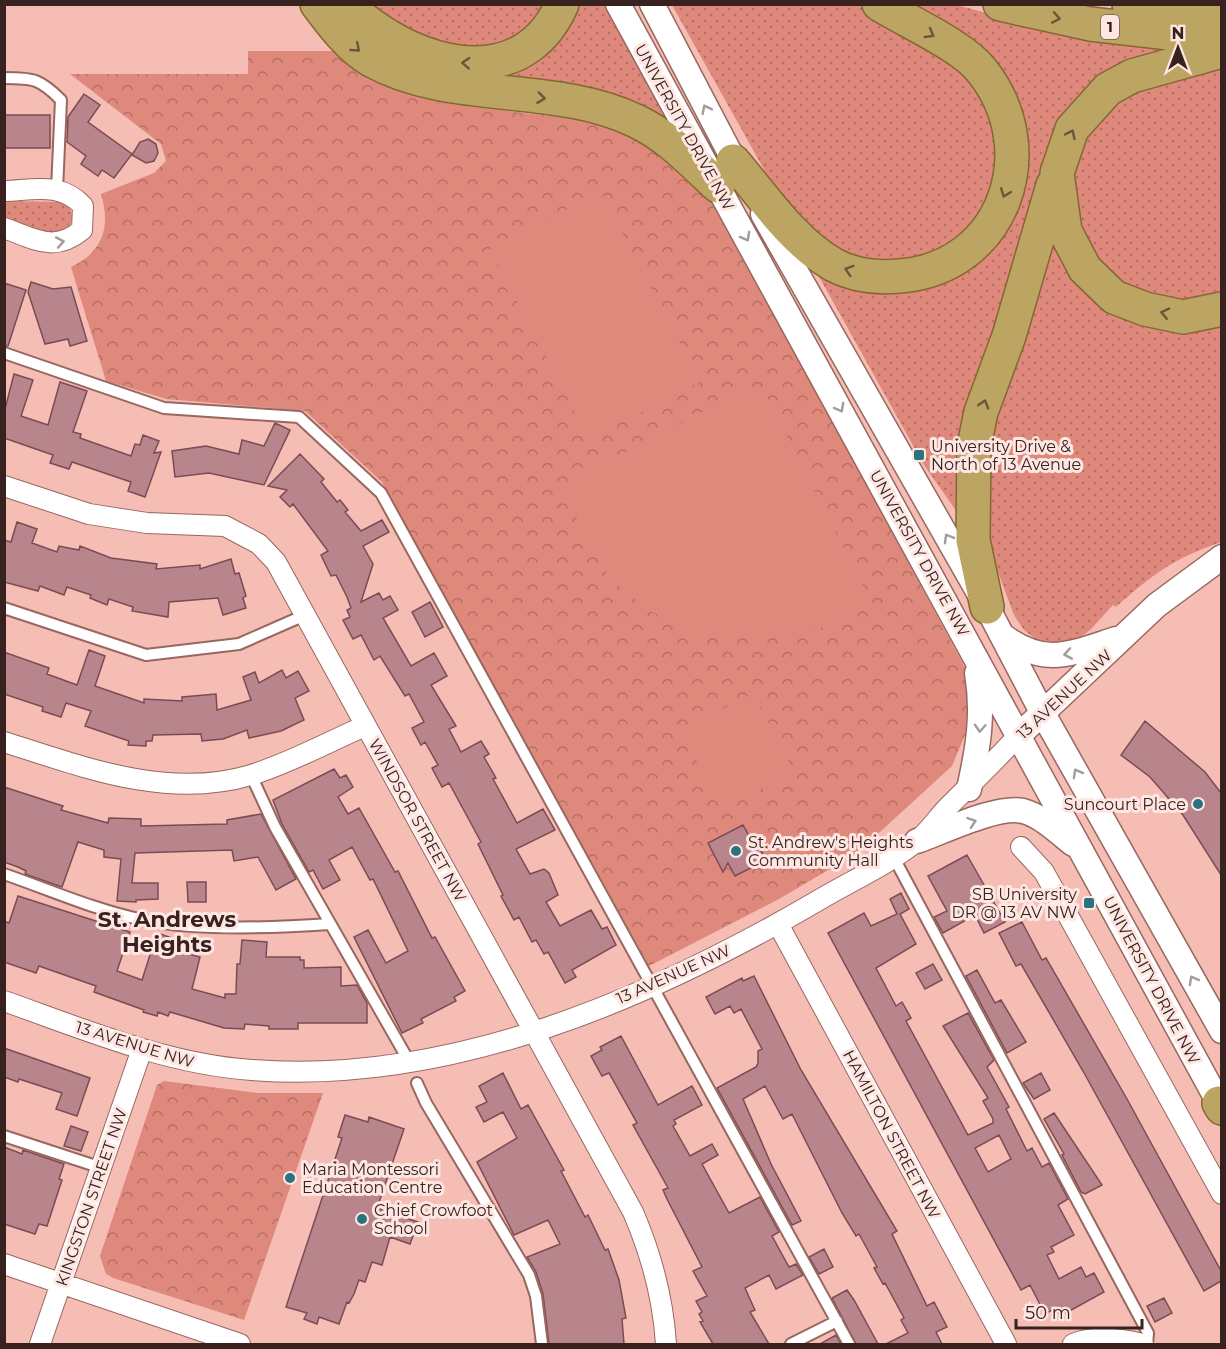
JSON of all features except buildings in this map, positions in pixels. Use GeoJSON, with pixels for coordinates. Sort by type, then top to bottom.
{"type":"FeatureCollection","features":[{"type":"Feature","properties":{"kind":"highway"},"geometry":{"type":"LineString","coordinates":[[317,4],[337,31],[369,59],[439,84],[580,103],[635,120],[725,174],[807,246],[836,266],[874,278],[913,275],[934,270],[961,254],[988,231],[1008,189],[1012,166],[1012,130],[1007,113],[981,69],[968,58],[879,4]]}},
{"type":"Feature","properties":{"kind":"highway"},"geometry":{"type":"LineString","coordinates":[[349,4],[375,28],[402,44],[431,56],[463,64],[494,62],[518,54],[537,41],[556,19],[562,4]]}},
{"type":"Feature","properties":{"kind":"highway","name":"1"},"geometry":{"type":"LineString","coordinates":[[1000,4],[1090,24],[1221,39]]}},
{"type":"Feature","properties":{"kind":"highway","name":"1"},"geometry":{"type":"LineString","coordinates":[[1129,4],[1221,13]]}},
{"type":"Feature","properties":{"kind":"highway"},"geometry":{"type":"LineString","coordinates":[[987,607],[973,540],[974,446],[981,412],[1009,336],[1057,172],[1072,129],[1108,89],[1132,76],[1221,51]]}},
{"type":"Feature","properties":{"kind":"highway"},"geometry":{"type":"LineString","coordinates":[[1057,172],[1065,231],[1085,269],[1114,297],[1145,309],[1183,318],[1221,309]]}},
{"type":"Feature","properties":{"kind":"street","name":"UNIVERSITY DRIVE NW"},"geometry":{"type":"LineString","coordinates":[[618,4],[725,174],[987,607],[1042,712],[1221,1031]]}},
{"type":"Feature","properties":{"kind":"street","name":"UNIVERSITY DRIVE NW"},"geometry":{"type":"LineString","coordinates":[[652,4],[725,174],[1017,737],[1082,851],[1220,1106]]}},
{"type":"Feature","properties":{"kind":"street"},"geometry":{"type":"LineString","coordinates":[[4,191],[57,190],[72,195],[83,206],[82,230],[69,241],[50,244],[4,228]]}},
{"type":"Feature","properties":{"kind":"street","name":"WINDSOR STREET NW"},"geometry":{"type":"LineString","coordinates":[[4,486],[89,514],[147,523],[212,524],[237,530],[268,552],[536,1031],[633,1212],[659,1282],[666,1344]]}},
{"type":"Feature","properties":{"kind":"street","name":"13 AVENUE NW"},"geometry":{"type":"LineString","coordinates":[[4,1001],[142,1049],[199,1064],[252,1070],[336,1070],[410,1062],[477,1049],[536,1031],[652,986],[778,924],[917,841],[1042,712],[1157,605],[1221,557]]}},
{"type":"Feature","properties":{"kind":"street"},"geometry":{"type":"LineString","coordinates":[[1002,636],[1017,647],[1044,656],[1071,654],[1124,637]]}},
{"type":"Feature","properties":{"kind":"street"},"geometry":{"type":"LineString","coordinates":[[969,789],[980,735],[982,703],[973,650]]}},
{"type":"Feature","properties":{"kind":"street"},"geometry":{"type":"LineString","coordinates":[[4,742],[115,777],[194,782],[251,775],[365,726]]}},
{"type":"Feature","properties":{"kind":"street"},"geometry":{"type":"LineString","coordinates":[[917,841],[1004,811],[1022,811],[1035,816],[1082,851]]}},
{"type":"Feature","properties":{"kind":"street"},"geometry":{"type":"LineString","coordinates":[[1021,847],[1044,872],[1221,1194]]}},
{"type":"Feature","properties":{"kind":"street","name":"HAMILTON STREET NW"},"geometry":{"type":"LineString","coordinates":[[778,924],[1006,1344]]}},
{"type":"Feature","properties":{"kind":"street","name":"KINGSTON STREET NW"},"geometry":{"type":"LineString","coordinates":[[40,1344],[142,1049]]}},
{"type":"Feature","properties":{"kind":"street"},"geometry":{"type":"LineString","coordinates":[[4,1264],[240,1344]]}},
{"type":"Feature","properties":{"kind":"street"},"geometry":{"type":"LineString","coordinates":[[1073,1344],[1079,1341],[1114,1339],[1145,1344]]}},
{"type":"Feature","properties":{"kind":"lane"},"geometry":{"type":"LineString","coordinates":[[4,78],[24,78],[44,82],[61,100],[57,190]]}},
{"type":"Feature","properties":{"kind":"lane"},"geometry":{"type":"LineString","coordinates":[[4,353],[164,408],[299,417],[381,493],[849,1344]]}},
{"type":"Feature","properties":{"kind":"lane"},"geometry":{"type":"LineString","coordinates":[[4,608],[146,655],[239,644],[305,615]]}},
{"type":"Feature","properties":{"kind":"lane"},"geometry":{"type":"LineString","coordinates":[[251,775],[275,827],[410,1062]]}},
{"type":"Feature","properties":{"kind":"lane"},"geometry":{"type":"LineString","coordinates":[[893,856],[1148,1333],[1145,1344]]}},
{"type":"Feature","properties":{"kind":"lane"},"geometry":{"type":"LineString","coordinates":[[4,874],[100,909],[145,920],[230,927],[330,924]]}},
{"type":"Feature","properties":{"kind":"lane"},"geometry":{"type":"LineString","coordinates":[[417,1083],[426,1103],[529,1275],[536,1296],[542,1344]]}},
{"type":"Feature","properties":{"kind":"lane"},"geometry":{"type":"LineString","coordinates":[[4,1136],[102,1168]]}},
{"type":"Feature","properties":{"kind":"lane"},"geometry":{"type":"LineString","coordinates":[[790,1344],[837,1321]]}},
{"type":"Feature","properties":{"kind":"green space"},"geometry":{"type":"Polygon","coordinates":[[[362,5],[554,5],[516,44],[445,52],[362,5]]]}},
{"type":"Feature","properties":{"kind":"green space"},"geometry":{"type":"Polygon","coordinates":[[[573,5],[609,5],[685,139],[466,71],[573,5]]]}},
{"type":"Feature","properties":{"kind":"green space"},"geometry":{"type":"Polygon","coordinates":[[[672,5],[868,5],[977,78],[1004,159],[971,235],[914,266],[833,254],[776,191],[672,5]]]}},
{"type":"Feature","properties":{"kind":"green space"},"geometry":{"type":"Polygon","coordinates":[[[899,5],[957,5],[994,15],[1176,49],[1107,75],[957,512],[924,465],[817,273],[957,266],[1021,133],[899,5]]]}},
{"type":"Feature","properties":{"kind":"green space"},"geometry":{"type":"Polygon","coordinates":[[[248,51],[337,51],[387,83],[418,96],[455,105],[602,122],[637,133],[706,187],[970,677],[967,730],[952,766],[857,853],[779,899],[649,966],[382,482],[305,411],[166,399],[106,381],[71,267],[91,254],[102,237],[105,217],[101,194],[154,173],[166,161],[161,144],[70,74],[248,74],[248,51]]]}},
{"type":"Feature","properties":{"kind":"green space"},"geometry":{"type":"Polygon","coordinates":[[[1210,68],[1221,69],[1222,302],[1197,307],[1115,285],[1070,217],[1076,147],[1113,100],[1210,68]]]}},
{"type":"Feature","properties":{"kind":"green space"},"geometry":{"type":"Polygon","coordinates":[[[601,192],[700,382],[589,439],[490,249],[601,192]]]}},
{"type":"Feature","properties":{"kind":"green space"},"geometry":{"type":"Polygon","coordinates":[[[5,201],[60,202],[69,207],[72,221],[55,234],[5,218],[5,201]]]}},
{"type":"Feature","properties":{"kind":"green space"},"geometry":{"type":"Polygon","coordinates":[[[1046,229],[1070,270],[1221,324],[1221,542],[1165,568],[1116,607],[1113,605],[1090,630],[1077,639],[1042,644],[1024,630],[1014,615],[992,556],[983,470],[993,419],[1046,229]]]}},
{"type":"Feature","properties":{"kind":"green space"},"geometry":{"type":"Polygon","coordinates":[[[750,387],[764,391],[872,604],[849,620],[793,635],[735,639],[687,629],[648,610],[611,579],[580,530],[567,483],[750,387]]]}},
{"type":"Feature","properties":{"kind":"green space"},"geometry":{"type":"Polygon","coordinates":[[[753,693],[794,772],[722,809],[681,731],[753,693]]]}},
{"type":"Feature","properties":{"kind":"green space"},"geometry":{"type":"Polygon","coordinates":[[[164,1081],[258,1093],[323,1093],[244,1320],[106,1274],[100,1256],[157,1085],[164,1081]]]}},
{"type":"Feature","properties":{"kind":"place","name":"University Drive & North of 13 Avenue"},"geometry":{"type":"Point","coordinates":[919,455]}},
{"type":"Feature","properties":{"kind":"place","name":"Suncourt Place"},"geometry":{"type":"Point","coordinates":[1198,804]}},
{"type":"Feature","properties":{"kind":"place","name":"St. Andrew's Heights Community Hall"},"geometry":{"type":"Point","coordinates":[736,851]}},
{"type":"Feature","properties":{"kind":"place","name":"SB University DR @ 13 AV NW"},"geometry":{"type":"Point","coordinates":[1089,903]}},
{"type":"Feature","properties":{"kind":"place","name":"Maria Montessori Education Centre"},"geometry":{"type":"Point","coordinates":[290,1178]}},
{"type":"Feature","properties":{"kind":"place","name":"Chief Crowfoot School"},"geometry":{"type":"Point","coordinates":[362,1219]}},
{"type":"Feature","properties":{"kind":"district","name":"St. Andrews Heights"},"geometry":{"type":"Point","coordinates":[167,932]}}]}
